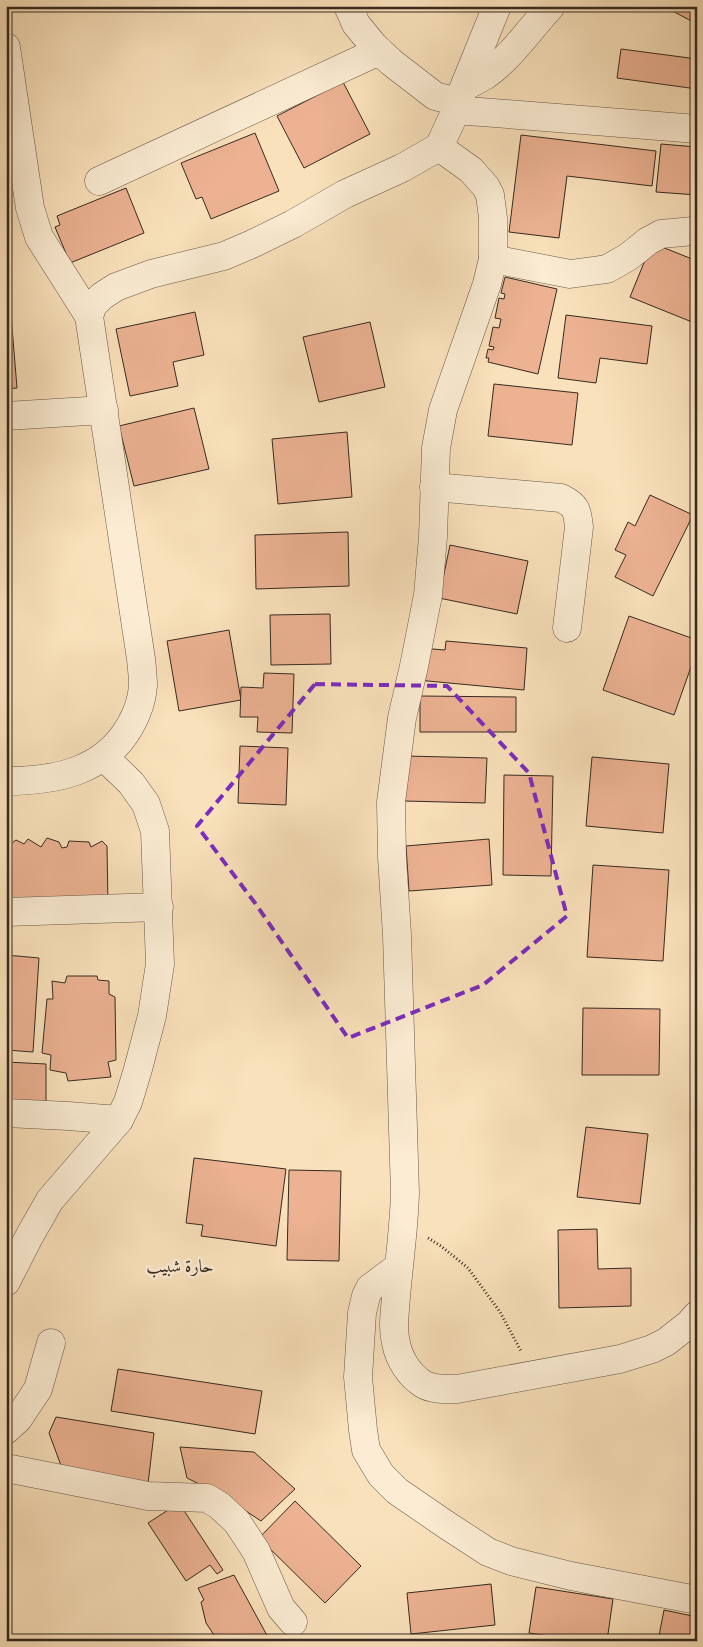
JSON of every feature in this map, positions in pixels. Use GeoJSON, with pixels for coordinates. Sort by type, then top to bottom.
{"type":"FeatureCollection","features":[{"type":"Feature","properties":{"kind":"street"},"geometry":{"type":"LineString","coordinates":[[348,6],[356,24],[379,51],[435,96],[697,129]]}},
{"type":"Feature","properties":{"kind":"street"},"geometry":{"type":"LineString","coordinates":[[89,316],[93,305],[102,296],[116,287],[151,274],[224,256],[293,224],[346,194],[402,168],[439,147],[452,120],[497,6]]}},
{"type":"Feature","properties":{"kind":"street"},"geometry":{"type":"LineString","coordinates":[[459,100],[515,48],[551,6]]}},
{"type":"Feature","properties":{"kind":"street"},"geometry":{"type":"LineString","coordinates":[[6,47],[30,208],[39,237],[89,316],[141,659],[143,686],[137,714],[123,738],[104,758],[81,770],[56,777],[29,781],[6,781]]}},
{"type":"Feature","properties":{"kind":"street"},"geometry":{"type":"LineString","coordinates":[[99,181],[379,51]]}},
{"type":"Feature","properties":{"kind":"street"},"geometry":{"type":"LineString","coordinates":[[439,147],[471,170],[486,187],[490,195],[493,218],[492,259],[487,284],[443,410],[436,448],[433,538],[428,595],[402,718],[391,802],[405,1193],[404,1229],[398,1267],[394,1323],[395,1342],[402,1362],[423,1384],[434,1388],[457,1389],[620,1359],[652,1349],[673,1336],[697,1315]]}},
{"type":"Feature","properties":{"kind":"street"},"geometry":{"type":"LineString","coordinates":[[492,259],[570,274],[607,268],[628,257],[648,241],[661,234],[697,232]]}},
{"type":"Feature","properties":{"kind":"street"},"geometry":{"type":"LineString","coordinates":[[6,416],[104,410]]}},
{"type":"Feature","properties":{"kind":"street"},"geometry":{"type":"LineString","coordinates":[[434,486],[561,498],[572,504],[577,512],[579,527],[567,628]]}},
{"type":"Feature","properties":{"kind":"street"},"geometry":{"type":"LineString","coordinates":[[6,1282],[50,1200],[119,1120],[128,1102],[152,1016],[160,964],[155,831],[146,804],[131,783],[104,758]]}},
{"type":"Feature","properties":{"kind":"street"},"geometry":{"type":"LineString","coordinates":[[6,912],[159,907]]}},
{"type":"Feature","properties":{"kind":"street"},"geometry":{"type":"LineString","coordinates":[[6,1114],[119,1120]]}},
{"type":"Feature","properties":{"kind":"street"},"geometry":{"type":"LineString","coordinates":[[398,1267],[370,1288],[362,1312],[358,1377],[363,1430],[366,1450],[381,1475],[397,1491],[488,1552],[511,1561],[571,1576],[697,1600]]}},
{"type":"Feature","properties":{"kind":"street"},"geometry":{"type":"LineString","coordinates":[[6,1430],[18,1419],[38,1389],[51,1343]]}},
{"type":"Feature","properties":{"kind":"street"},"geometry":{"type":"LineString","coordinates":[[6,1468],[148,1496],[207,1498],[220,1506],[237,1522],[256,1551],[281,1608],[293,1622]]}},
{"type":"Feature","properties":{"kind":"path"},"geometry":{"type":"LineString","coordinates":[[404,1229],[432,1239],[468,1268],[500,1312],[534,1375]]}},
{"type":"Feature","properties":{"kind":"highlighted area"},"geometry":{"type":"Polygon","coordinates":[[[315,684],[447,686],[529,773],[567,916],[483,985],[348,1038],[255,903],[197,826],[315,684]]]}},
{"type":"Feature","properties":{"kind":"building"},"geometry":{"type":"Polygon","coordinates":[[[663,6],[697,6],[697,24],[663,6]]]}},
{"type":"Feature","properties":{"kind":"building"},"geometry":{"type":"Polygon","coordinates":[[[621,49],[697,59],[697,89],[617,78],[621,49]]]}},
{"type":"Feature","properties":{"kind":"building"},"geometry":{"type":"Polygon","coordinates":[[[343,82],[370,134],[304,168],[277,116],[343,82]]]}},
{"type":"Feature","properties":{"kind":"building"},"geometry":{"type":"Polygon","coordinates":[[[255,133],[279,191],[211,219],[202,197],[196,199],[181,163],[255,133]]]}},
{"type":"Feature","properties":{"kind":"building"},"geometry":{"type":"Polygon","coordinates":[[[521,135],[656,151],[652,186],[567,176],[559,238],[509,232],[521,135]]]}},
{"type":"Feature","properties":{"kind":"building"},"geometry":{"type":"Polygon","coordinates":[[[661,144],[697,147],[697,195],[656,192],[661,144]]]}},
{"type":"Feature","properties":{"kind":"building"},"geometry":{"type":"Polygon","coordinates":[[[126,188],[144,233],[70,263],[55,227],[60,225],[57,216],[126,188]]]}},
{"type":"Feature","properties":{"kind":"building"},"geometry":{"type":"Polygon","coordinates":[[[652,243],[697,261],[697,324],[630,297],[652,243]]]}},
{"type":"Feature","properties":{"kind":"building"},"geometry":{"type":"Polygon","coordinates":[[[505,277],[557,289],[538,374],[488,362],[489,358],[486,358],[488,349],[493,350],[494,347],[489,346],[493,327],[499,328],[501,319],[495,318],[499,298],[504,299],[505,294],[501,293],[505,277]]]}},
{"type":"Feature","properties":{"kind":"building"},"geometry":{"type":"Polygon","coordinates":[[[195,312],[204,355],[173,362],[178,386],[130,396],[116,329],[195,312]]]}},
{"type":"Feature","properties":{"kind":"building"},"geometry":{"type":"Polygon","coordinates":[[[6,315],[11,315],[17,388],[6,389],[6,315]]]}},
{"type":"Feature","properties":{"kind":"building"},"geometry":{"type":"Polygon","coordinates":[[[566,315],[652,326],[647,364],[600,358],[596,383],[558,378],[566,315]]]}},
{"type":"Feature","properties":{"kind":"building"},"geometry":{"type":"Polygon","coordinates":[[[370,322],[385,387],[319,402],[303,337],[370,322]]]}},
{"type":"Feature","properties":{"kind":"building"},"geometry":{"type":"Polygon","coordinates":[[[494,384],[578,393],[572,445],[488,436],[494,384]]]}},
{"type":"Feature","properties":{"kind":"building"},"geometry":{"type":"Polygon","coordinates":[[[194,408],[209,469],[134,486],[119,426],[194,408]]]}},
{"type":"Feature","properties":{"kind":"building"},"geometry":{"type":"Polygon","coordinates":[[[347,432],[352,497],[278,504],[272,439],[347,432]]]}},
{"type":"Feature","properties":{"kind":"building"},"geometry":{"type":"Polygon","coordinates":[[[650,495],[693,515],[653,596],[615,577],[626,555],[615,550],[628,522],[635,526],[650,495]]]}},
{"type":"Feature","properties":{"kind":"building"},"geometry":{"type":"Polygon","coordinates":[[[348,532],[349,586],[256,589],[255,535],[348,532]]]}},
{"type":"Feature","properties":{"kind":"building"},"geometry":{"type":"Polygon","coordinates":[[[450,545],[528,561],[517,614],[439,598],[450,545]]]}},
{"type":"Feature","properties":{"kind":"building"},"geometry":{"type":"Polygon","coordinates":[[[330,614],[331,664],[271,665],[270,615],[330,614]]]}},
{"type":"Feature","properties":{"kind":"building"},"geometry":{"type":"Polygon","coordinates":[[[629,616],[697,640],[697,650],[674,715],[603,690],[629,616]]]}},
{"type":"Feature","properties":{"kind":"building"},"geometry":{"type":"Polygon","coordinates":[[[229,630],[241,700],[179,711],[167,641],[229,630]]]}},
{"type":"Feature","properties":{"kind":"building"},"geometry":{"type":"Polygon","coordinates":[[[446,641],[527,648],[524,690],[417,680],[420,648],[445,650],[446,641]]]}},
{"type":"Feature","properties":{"kind":"building"},"geometry":{"type":"Polygon","coordinates":[[[264,673],[294,674],[292,733],[257,732],[258,717],[240,717],[241,687],[263,688],[264,673]]]}},
{"type":"Feature","properties":{"kind":"building"},"geometry":{"type":"Polygon","coordinates":[[[420,696],[516,697],[516,732],[420,732],[420,696]]]}},
{"type":"Feature","properties":{"kind":"building"},"geometry":{"type":"Polygon","coordinates":[[[240,746],[288,748],[286,805],[238,803],[240,746]]]}},
{"type":"Feature","properties":{"kind":"building"},"geometry":{"type":"Polygon","coordinates":[[[406,756],[487,758],[485,803],[404,801],[406,756]]]}},
{"type":"Feature","properties":{"kind":"building"},"geometry":{"type":"Polygon","coordinates":[[[592,757],[669,764],[663,833],[586,826],[592,757]]]}},
{"type":"Feature","properties":{"kind":"building"},"geometry":{"type":"Polygon","coordinates":[[[504,775],[553,776],[551,876],[503,875],[504,775]]]}},
{"type":"Feature","properties":{"kind":"building"},"geometry":{"type":"Polygon","coordinates":[[[47,838],[59,842],[62,848],[67,847],[69,841],[89,842],[91,847],[102,841],[107,846],[108,905],[6,900],[6,843],[9,845],[16,840],[24,844],[28,839],[41,847],[47,838]]]}},
{"type":"Feature","properties":{"kind":"building"},"geometry":{"type":"Polygon","coordinates":[[[489,839],[492,885],[409,891],[406,846],[489,839]]]}},
{"type":"Feature","properties":{"kind":"building"},"geometry":{"type":"Polygon","coordinates":[[[593,865],[669,870],[663,961],[587,957],[593,865]]]}},
{"type":"Feature","properties":{"kind":"building"},"geometry":{"type":"Polygon","coordinates":[[[6,955],[39,958],[33,1052],[6,1050],[6,955]]]}},
{"type":"Feature","properties":{"kind":"building"},"geometry":{"type":"Polygon","coordinates":[[[67,976],[97,976],[98,980],[109,981],[109,994],[115,997],[116,1060],[108,1062],[111,1077],[68,1081],[66,1073],[50,1070],[51,1055],[42,1053],[47,999],[53,999],[52,981],[65,983],[67,976]]]}},
{"type":"Feature","properties":{"kind":"building"},"geometry":{"type":"Polygon","coordinates":[[[583,1008],[660,1009],[659,1075],[582,1075],[583,1008]]]}},
{"type":"Feature","properties":{"kind":"building"},"geometry":{"type":"Polygon","coordinates":[[[6,1062],[46,1064],[46,1103],[6,1101],[6,1062]]]}},
{"type":"Feature","properties":{"kind":"building"},"geometry":{"type":"Polygon","coordinates":[[[586,1127],[648,1134],[640,1204],[577,1197],[586,1127]]]}},
{"type":"Feature","properties":{"kind":"building"},"geometry":{"type":"Polygon","coordinates":[[[194,1158],[286,1169],[276,1246],[201,1236],[203,1225],[186,1223],[194,1158]]]}},
{"type":"Feature","properties":{"kind":"building"},"geometry":{"type":"Polygon","coordinates":[[[289,1170],[341,1171],[339,1261],[287,1260],[289,1170]]]}},
{"type":"Feature","properties":{"kind":"building"},"geometry":{"type":"Polygon","coordinates":[[[597,1229],[598,1269],[631,1268],[631,1306],[559,1308],[558,1230],[597,1229]]]}},
{"type":"Feature","properties":{"kind":"building"},"geometry":{"type":"Polygon","coordinates":[[[118,1369],[262,1391],[255,1434],[111,1411],[118,1369]]]}},
{"type":"Feature","properties":{"kind":"building"},"geometry":{"type":"Polygon","coordinates":[[[56,1417],[154,1433],[148,1484],[63,1471],[49,1433],[56,1417]]]}},
{"type":"Feature","properties":{"kind":"building"},"geometry":{"type":"Polygon","coordinates":[[[180,1447],[254,1452],[295,1489],[261,1521],[223,1496],[187,1478],[180,1447]]]}},
{"type":"Feature","properties":{"kind":"building"},"geometry":{"type":"Polygon","coordinates":[[[295,1501],[361,1566],[325,1603],[259,1538],[295,1501]]]}},
{"type":"Feature","properties":{"kind":"building"},"geometry":{"type":"Polygon","coordinates":[[[179,1503],[223,1570],[217,1574],[210,1565],[186,1581],[148,1523],[179,1503]]]}},
{"type":"Feature","properties":{"kind":"building"},"geometry":{"type":"Polygon","coordinates":[[[234,1575],[269,1639],[267,1641],[218,1641],[206,1623],[201,1602],[204,1600],[198,1588],[234,1575]]]}},
{"type":"Feature","properties":{"kind":"building"},"geometry":{"type":"Polygon","coordinates":[[[491,1584],[495,1625],[411,1634],[407,1593],[491,1584]]]}},
{"type":"Feature","properties":{"kind":"building"},"geometry":{"type":"Polygon","coordinates":[[[536,1587],[613,1599],[607,1641],[584,1641],[529,1633],[536,1587]]]}},
{"type":"Feature","properties":{"kind":"building"},"geometry":{"type":"Polygon","coordinates":[[[664,1610],[697,1617],[697,1641],[658,1641],[664,1610]]]}},
{"type":"Feature","properties":{"kind":"district","name":"حارة شبيب"},"geometry":{"type":"Point","coordinates":[180,1266]}}]}
